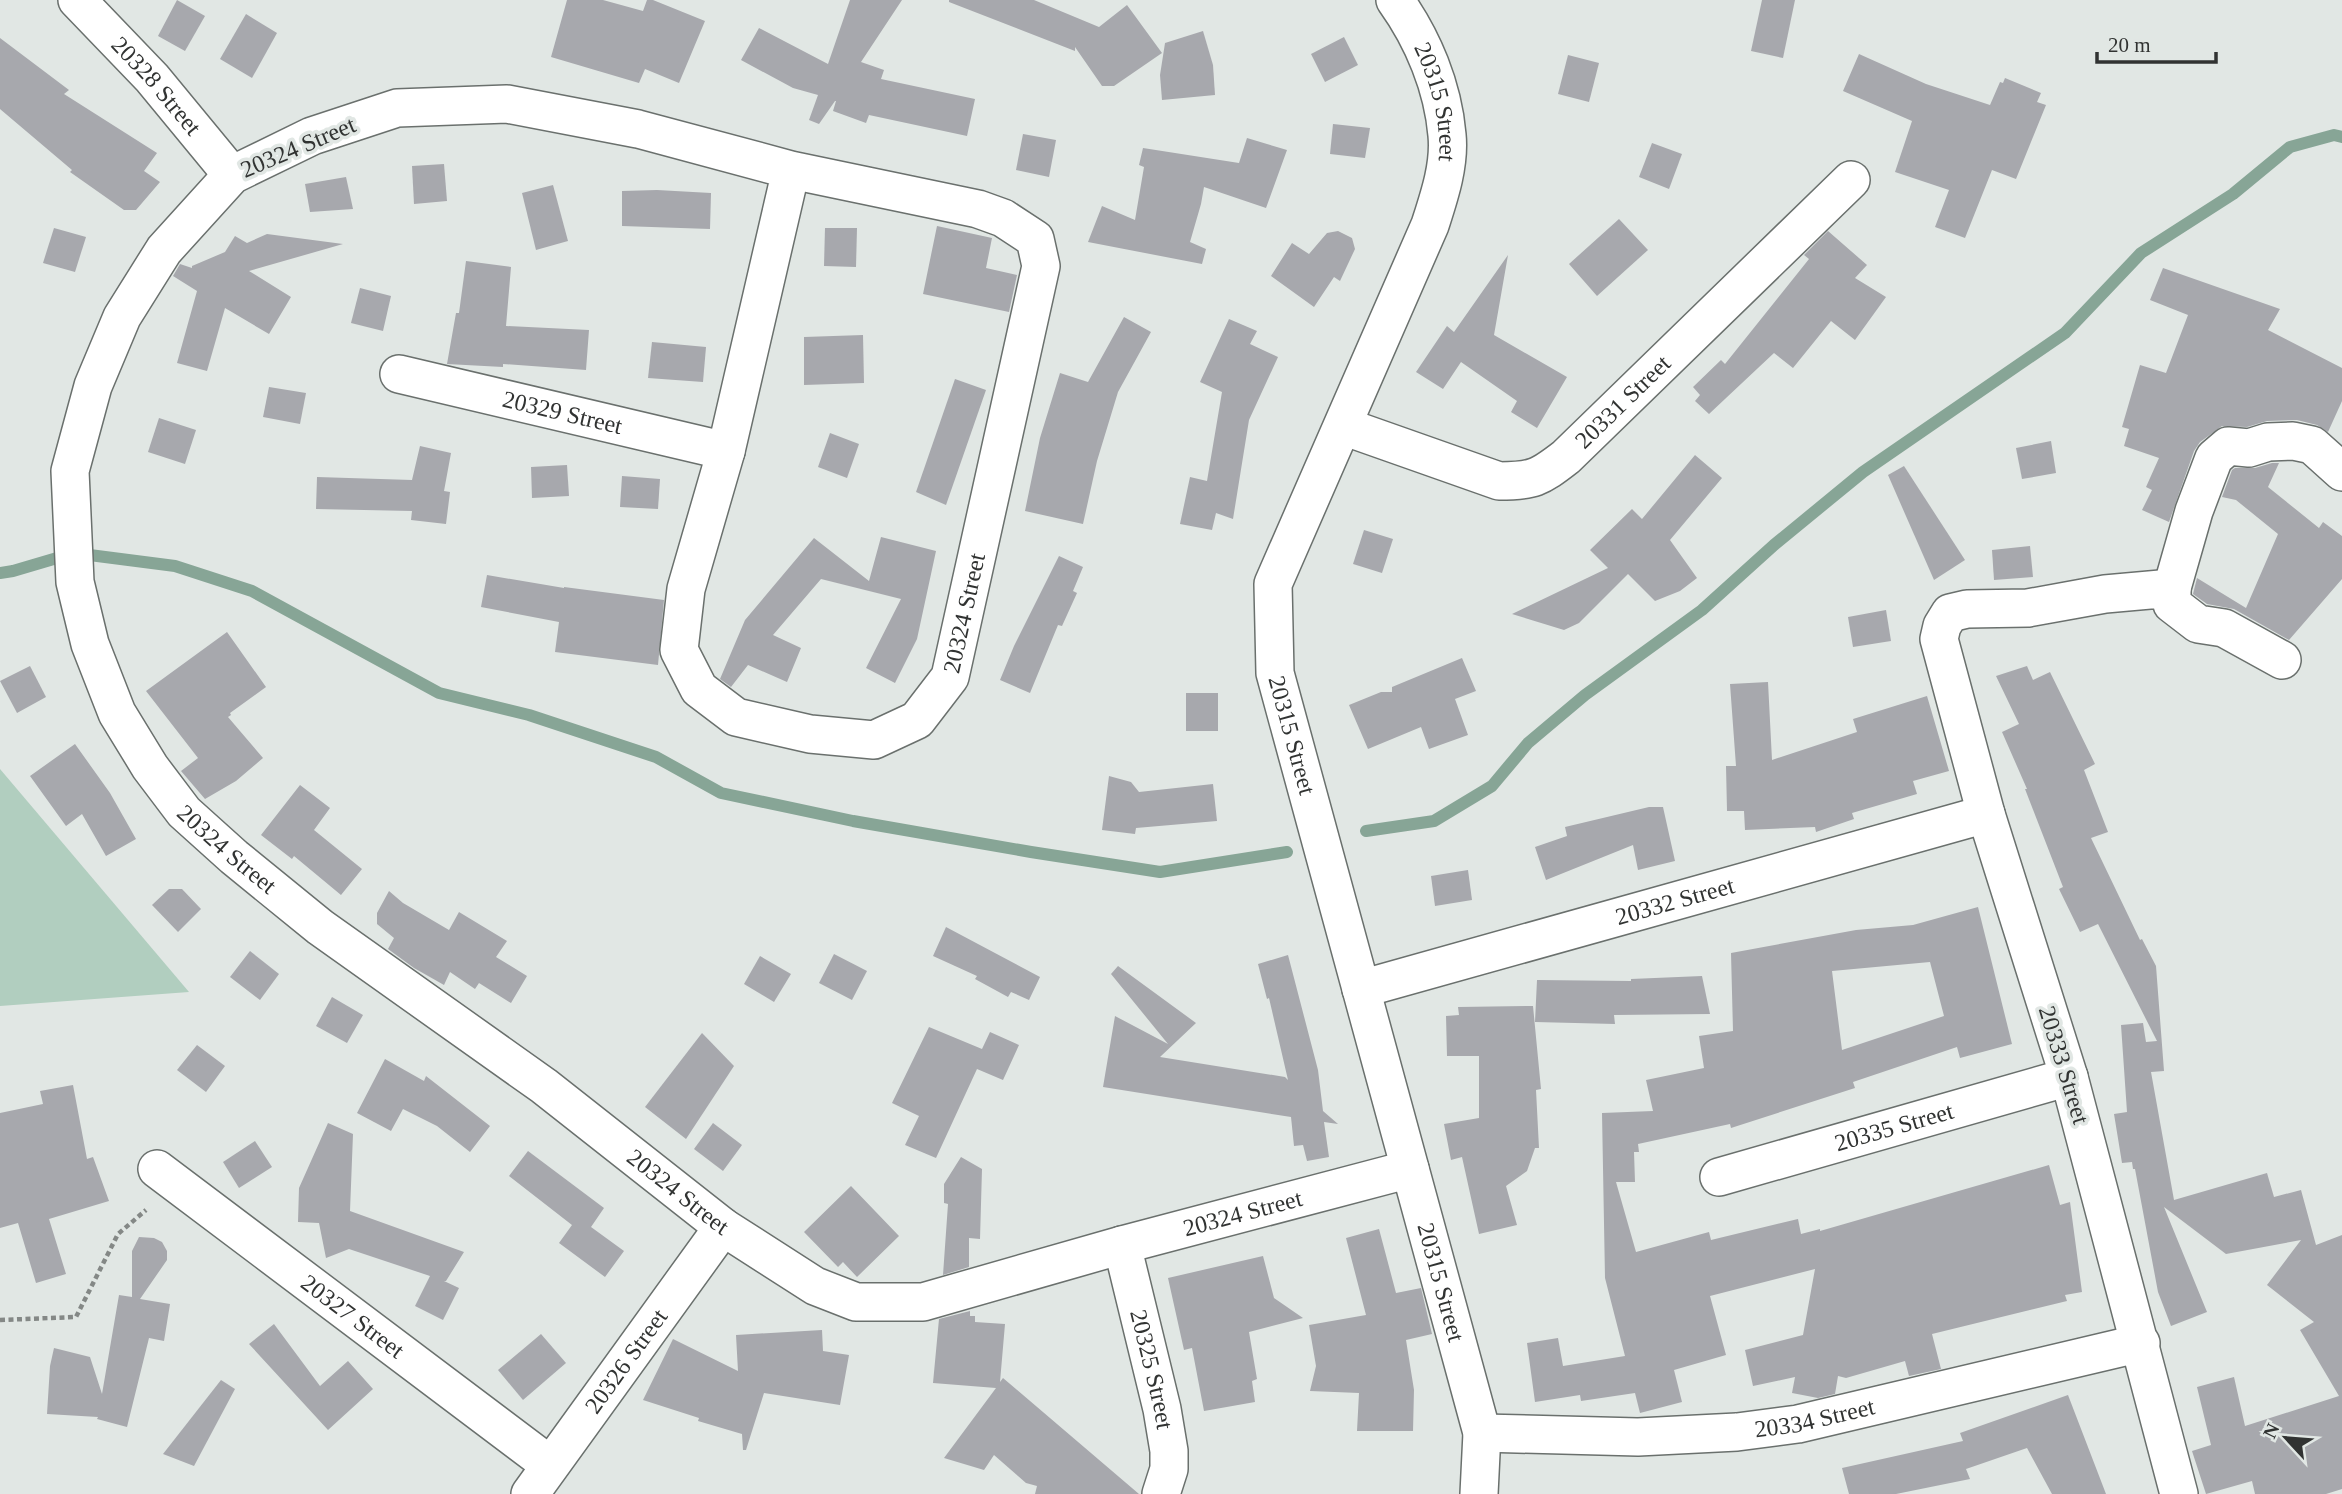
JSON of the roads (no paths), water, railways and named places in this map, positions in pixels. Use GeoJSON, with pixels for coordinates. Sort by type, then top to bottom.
{"type":"FeatureCollection","features":[{"type":"Feature","properties":{"kind":"street","name":"20328 Street"},"geometry":{"type":"LineString","coordinates":[[77,0],[152,78],[232,175]]}},
{"type":"Feature","properties":{"kind":"street","name":"20315 Street"},"geometry":{"type":"LineString","coordinates":[[1395,0],[1412,24],[1427,55],[1440,95],[1448,137],[1443,184],[1430,225],[1273,584],[1275,673],[1482,1433],[1479,1494]]}},
{"type":"Feature","properties":{"kind":"street","name":"20324 Street"},"geometry":{"type":"LineString","coordinates":[[791,170],[726,451],[686,589],[679,650],[699,689],[736,717],[810,734],[874,740],[917,720],[950,677],[1041,266],[1035,239],[1003,218],[978,209],[791,170],[638,129],[508,104],[397,108],[312,136],[232,175],[164,250],[122,317],[93,386],[70,471],[75,582],[90,645],[117,713],[150,767],[184,811],[234,857],[320,927],[544,1086],[723,1227],[815,1286],[856,1302],[923,1302],[1122,1245],[1410,1169]]}},
{"type":"Feature","properties":{"kind":"street","name":"20331 Street"},"geometry":{"type":"LineString","coordinates":[[1343,426],[1499,481],[1524,481],[1542,476],[1566,457],[1851,180]]}},
{"type":"Feature","properties":{"kind":"street","name":"20329 Street"},"geometry":{"type":"LineString","coordinates":[[400,374],[726,451]]}},
{"type":"Feature","properties":{"kind":"street"},"geometry":{"type":"LineString","coordinates":[[2282,660],[2224,628],[2198,624],[2172,604],[2172,588],[2194,511],[2214,458],[2228,446],[2249,448],[2293,441],[2312,445],[2342,472]]}},
{"type":"Feature","properties":{"kind":"street","name":"20333 Street"},"geometry":{"type":"LineString","coordinates":[[2172,588],[2105,594],[2028,608],[1967,609],[1950,613],[1939,639],[1986,814],[2069,1077],[2179,1494]]}},
{"type":"Feature","properties":{"kind":"street","name":"20332 Street"},"geometry":{"type":"LineString","coordinates":[[1361,989],[1986,814]]}},
{"type":"Feature","properties":{"kind":"street","name":"20335 Street"},"geometry":{"type":"LineString","coordinates":[[1719,1177],[2069,1077]]}},
{"type":"Feature","properties":{"kind":"street","name":"20327 Street"},"geometry":{"type":"LineString","coordinates":[[170,1179],[540,1479]]}},
{"type":"Feature","properties":{"kind":"street","name":"20326 Street"},"geometry":{"type":"LineString","coordinates":[[540,1479],[723,1227]]}},
{"type":"Feature","properties":{"kind":"street","name":"20325 Street"},"geometry":{"type":"LineString","coordinates":[[1122,1245],[1162,1409],[1169,1451],[1170,1469],[1161,1494]]}},
{"type":"Feature","properties":{"kind":"street","name":"20334 Street"},"geometry":{"type":"LineString","coordinates":[[1482,1433],[1638,1437],[1737,1432],[1798,1424],[2141,1343]]}},
{"type":"Feature","properties":{"kind":"waterway"},"geometry":{"type":"LineString","coordinates":[[1366,831],[1434,821],[1492,786],[1528,743],[1585,695],[1702,610],[1774,545],[1863,472],[2065,333],[2141,253],[2233,194],[2290,147],[2334,135],[2342,137]]}},
{"type":"Feature","properties":{"kind":"waterway"},"geometry":{"type":"LineString","coordinates":[[0,573],[74,553],[175,566],[252,591],[439,693],[529,715],[656,757],[721,793],[853,821],[1160,872],[1287,852]]}}]}
